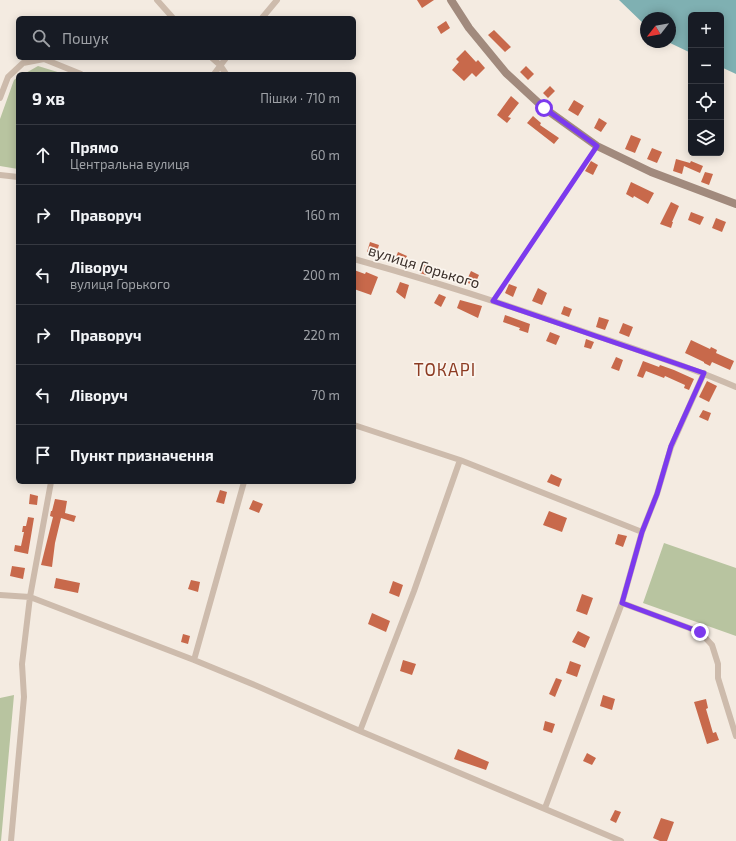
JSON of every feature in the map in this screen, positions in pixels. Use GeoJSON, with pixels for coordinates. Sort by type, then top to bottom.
{"type":"FeatureCollection","features":[{"type":"Feature","properties":{"kind":"street"},"geometry":{"type":"LineString","coordinates":[[157,0],[171,16]]}},
{"type":"Feature","properties":{"kind":"street"},"geometry":{"type":"LineString","coordinates":[[264,16],[277,0]]}},
{"type":"Feature","properties":{"kind":"street"},"geometry":{"type":"LineString","coordinates":[[451,0],[469,28],[506,73],[544,108],[597,146],[651,172],[736,204]]}},
{"type":"Feature","properties":{"kind":"street"},"geometry":{"type":"LineString","coordinates":[[0,98],[8,78],[23,63],[39,60]]}},
{"type":"Feature","properties":{"kind":"street"},"geometry":{"type":"LineString","coordinates":[[46,60],[76,72]]}},
{"type":"Feature","properties":{"kind":"street"},"geometry":{"type":"LineString","coordinates":[[214,60],[225,72]]}},
{"type":"Feature","properties":{"kind":"street"},"geometry":{"type":"LineString","coordinates":[[215,72],[224,60]]}},
{"type":"Feature","properties":{"kind":"street"},"geometry":{"type":"LineString","coordinates":[[0,175],[16,177]]}},
{"type":"Feature","properties":{"kind":"street","name":"вулиця Горького"},"geometry":{"type":"LineString","coordinates":[[356,260],[493,301],[704,373],[736,387]]}},
{"type":"Feature","properties":{"kind":"street"},"geometry":{"type":"LineString","coordinates":[[545,808],[622,603],[642,532],[657,494],[671,446],[704,373]]}},
{"type":"Feature","properties":{"kind":"street"},"geometry":{"type":"LineString","coordinates":[[356,426],[460,460],[642,532]]}},
{"type":"Feature","properties":{"kind":"street"},"geometry":{"type":"LineString","coordinates":[[360,731],[414,591],[460,460]]}},
{"type":"Feature","properties":{"kind":"street"},"geometry":{"type":"LineString","coordinates":[[11,841],[24,697],[22,664],[30,597],[51,484]]}},
{"type":"Feature","properties":{"kind":"street"},"geometry":{"type":"LineString","coordinates":[[194,660],[243,484]]}},
{"type":"Feature","properties":{"kind":"street"},"geometry":{"type":"LineString","coordinates":[[0,594],[30,597],[194,660],[621,841]]}},
{"type":"Feature","properties":{"kind":"street"},"geometry":{"type":"LineString","coordinates":[[622,603],[700,632],[712,646],[718,664],[718,678],[736,736]]}},
{"type":"Feature","properties":{"kind":"path"},"geometry":{"type":"LineString","coordinates":[[493,301],[597,146]]}},
{"type":"Feature","properties":{"kind":"green space"},"geometry":{"type":"Polygon","coordinates":[[[38,66],[58,72],[28,72],[38,66]]]}},
{"type":"Feature","properties":{"kind":"green space"},"geometry":{"type":"Polygon","coordinates":[[[16,78],[16,169],[0,166],[0,119],[14,80],[16,78]]]}},
{"type":"Feature","properties":{"kind":"green space"},"geometry":{"type":"Polygon","coordinates":[[[664,543],[736,568],[736,636],[643,603],[664,543]]]}},
{"type":"Feature","properties":{"kind":"green space"},"geometry":{"type":"Polygon","coordinates":[[[14,695],[1,841],[0,841],[0,698],[14,695]]]}},
{"type":"Feature","properties":{"kind":"water"},"geometry":{"type":"Polygon","coordinates":[[[619,0],[736,0],[736,74],[724,68],[724,12],[688,12],[688,52],[676,46],[676,12],[640,12],[640,20],[619,0]]]}},
{"type":"Feature","properties":{"kind":"building"},"geometry":{"type":"Polygon","coordinates":[[[417,0],[434,0],[422,8],[417,0]]]}},
{"type":"Feature","properties":{"kind":"building"},"geometry":{"type":"Polygon","coordinates":[[[446,21],[450,28],[441,34],[437,27],[446,21]]]}},
{"type":"Feature","properties":{"kind":"building"},"geometry":{"type":"Polygon","coordinates":[[[494,30],[511,47],[505,52],[488,35],[494,30]]]}},
{"type":"Feature","properties":{"kind":"building"},"geometry":{"type":"Polygon","coordinates":[[[465,50],[476,62],[478,60],[485,68],[476,77],[472,73],[464,81],[452,70],[459,62],[456,59],[465,50]]]}},
{"type":"Feature","properties":{"kind":"building"},"geometry":{"type":"Polygon","coordinates":[[[526,66],[534,74],[528,80],[520,72],[526,66]]]}},
{"type":"Feature","properties":{"kind":"building"},"geometry":{"type":"Polygon","coordinates":[[[550,86],[555,91],[548,98],[543,93],[550,86]]]}},
{"type":"Feature","properties":{"kind":"building"},"geometry":{"type":"Polygon","coordinates":[[[511,96],[519,103],[508,117],[511,118],[507,123],[497,115],[511,96]]]}},
{"type":"Feature","properties":{"kind":"building"},"geometry":{"type":"Polygon","coordinates":[[[574,100],[584,106],[578,116],[568,110],[574,100]]]}},
{"type":"Feature","properties":{"kind":"building"},"geometry":{"type":"Polygon","coordinates":[[[533,116],[541,123],[540,125],[559,138],[554,144],[527,123],[533,116]]]}},
{"type":"Feature","properties":{"kind":"building"},"geometry":{"type":"Polygon","coordinates":[[[599,118],[607,123],[601,132],[594,128],[599,118]]]}},
{"type":"Feature","properties":{"kind":"building"},"geometry":{"type":"Polygon","coordinates":[[[631,135],[641,139],[635,153],[625,149],[631,135]]]}},
{"type":"Feature","properties":{"kind":"building"},"geometry":{"type":"Polygon","coordinates":[[[652,148],[662,152],[657,163],[647,159],[652,148]]]}},
{"type":"Feature","properties":{"kind":"building"},"geometry":{"type":"Polygon","coordinates":[[[676,159],[690,163],[691,161],[703,166],[700,173],[684,166],[682,174],[673,171],[676,159]]]}},
{"type":"Feature","properties":{"kind":"building"},"geometry":{"type":"Polygon","coordinates":[[[591,161],[598,165],[593,175],[585,171],[591,161]]]}},
{"type":"Feature","properties":{"kind":"building"},"geometry":{"type":"Polygon","coordinates":[[[705,172],[713,174],[709,185],[701,182],[705,172]]]}},
{"type":"Feature","properties":{"kind":"building"},"geometry":{"type":"Polygon","coordinates":[[[631,182],[654,193],[648,204],[634,196],[633,198],[626,194],[631,182]]]}},
{"type":"Feature","properties":{"kind":"building"},"geometry":{"type":"Polygon","coordinates":[[[671,202],[679,206],[671,228],[660,224],[671,202]]]}},
{"type":"Feature","properties":{"kind":"building"},"geometry":{"type":"Polygon","coordinates":[[[691,212],[704,217],[700,225],[688,220],[691,212]]]}},
{"type":"Feature","properties":{"kind":"building"},"geometry":{"type":"Polygon","coordinates":[[[716,218],[726,222],[722,232],[712,228],[716,218]]]}},
{"type":"Feature","properties":{"kind":"building"},"geometry":{"type":"Polygon","coordinates":[[[370,242],[379,245],[376,255],[367,252],[370,242]]]}},
{"type":"Feature","properties":{"kind":"building"},"geometry":{"type":"Polygon","coordinates":[[[398,252],[407,256],[402,266],[394,262],[398,252]]]}},
{"type":"Feature","properties":{"kind":"building"},"geometry":{"type":"Polygon","coordinates":[[[424,264],[430,267],[426,275],[420,273],[424,264]]]}},
{"type":"Feature","properties":{"kind":"building"},"geometry":{"type":"Polygon","coordinates":[[[356,271],[365,274],[366,272],[378,277],[371,295],[356,290],[356,271]]]}},
{"type":"Feature","properties":{"kind":"building"},"geometry":{"type":"Polygon","coordinates":[[[471,271],[479,275],[474,286],[466,282],[471,271]]]}},
{"type":"Feature","properties":{"kind":"building"},"geometry":{"type":"Polygon","coordinates":[[[400,282],[409,285],[405,299],[396,292],[400,282]]]}},
{"type":"Feature","properties":{"kind":"building"},"geometry":{"type":"Polygon","coordinates":[[[509,284],[517,287],[513,297],[505,293],[509,284]]]}},
{"type":"Feature","properties":{"kind":"building"},"geometry":{"type":"Polygon","coordinates":[[[538,288],[547,293],[542,305],[532,301],[538,288]]]}},
{"type":"Feature","properties":{"kind":"building"},"geometry":{"type":"Polygon","coordinates":[[[439,294],[446,297],[441,307],[434,303],[439,294]]]}},
{"type":"Feature","properties":{"kind":"building"},"geometry":{"type":"Polygon","coordinates":[[[460,300],[482,306],[478,318],[457,308],[460,300]]]}},
{"type":"Feature","properties":{"kind":"building"},"geometry":{"type":"Polygon","coordinates":[[[564,306],[572,309],[569,317],[561,314],[564,306]]]}},
{"type":"Feature","properties":{"kind":"building"},"geometry":{"type":"Polygon","coordinates":[[[505,315],[530,324],[528,333],[519,330],[520,328],[503,322],[505,315]]]}},
{"type":"Feature","properties":{"kind":"building"},"geometry":{"type":"Polygon","coordinates":[[[599,317],[609,320],[605,330],[596,327],[599,317]]]}},
{"type":"Feature","properties":{"kind":"building"},"geometry":{"type":"Polygon","coordinates":[[[623,323],[633,327],[629,337],[619,333],[623,323]]]}},
{"type":"Feature","properties":{"kind":"building"},"geometry":{"type":"Polygon","coordinates":[[[550,332],[560,336],[556,345],[546,341],[550,332]]]}},
{"type":"Feature","properties":{"kind":"building"},"geometry":{"type":"Polygon","coordinates":[[[586,339],[594,342],[591,349],[584,347],[586,339]]]}},
{"type":"Feature","properties":{"kind":"building"},"geometry":{"type":"Polygon","coordinates":[[[691,340],[710,349],[711,347],[717,350],[716,353],[734,361],[730,370],[712,362],[710,366],[685,353],[691,340]]]}},
{"type":"Feature","properties":{"kind":"building"},"geometry":{"type":"Polygon","coordinates":[[[616,357],[623,360],[619,371],[611,368],[616,357]]]}},
{"type":"Feature","properties":{"kind":"building"},"geometry":{"type":"Polygon","coordinates":[[[643,361],[659,367],[660,365],[694,379],[689,390],[684,388],[685,385],[665,376],[664,378],[646,371],[643,378],[637,376],[643,361]]]}},
{"type":"Feature","properties":{"kind":"building"},"geometry":{"type":"Polygon","coordinates":[[[707,381],[717,386],[709,402],[699,397],[707,381]]]}},
{"type":"Feature","properties":{"kind":"building"},"geometry":{"type":"Polygon","coordinates":[[[703,410],[711,413],[708,421],[699,417],[703,410]]]}},
{"type":"Feature","properties":{"kind":"building"},"geometry":{"type":"Polygon","coordinates":[[[551,474],[562,479],[559,487],[547,482],[551,474]]]}},
{"type":"Feature","properties":{"kind":"building"},"geometry":{"type":"Polygon","coordinates":[[[220,490],[227,492],[224,504],[216,502],[220,490]]]}},
{"type":"Feature","properties":{"kind":"building"},"geometry":{"type":"Polygon","coordinates":[[[30,494],[38,496],[37,505],[29,504],[30,494]]]}},
{"type":"Feature","properties":{"kind":"building"},"geometry":{"type":"Polygon","coordinates":[[[55,499],[67,501],[65,513],[76,516],[74,522],[61,518],[55,543],[52,567],[41,565],[53,517],[50,516],[55,499]]]}},
{"type":"Feature","properties":{"kind":"building"},"geometry":{"type":"Polygon","coordinates":[[[253,500],[263,504],[259,513],[249,509],[253,500]]]}},
{"type":"Feature","properties":{"kind":"building"},"geometry":{"type":"Polygon","coordinates":[[[549,511],[567,518],[562,532],[543,525],[549,511]]]}},
{"type":"Feature","properties":{"kind":"building"},"geometry":{"type":"Polygon","coordinates":[[[28,517],[34,518],[28,554],[14,551],[15,545],[21,546],[24,532],[22,532],[23,526],[26,526],[28,517]]]}},
{"type":"Feature","properties":{"kind":"building"},"geometry":{"type":"Polygon","coordinates":[[[618,534],[627,536],[623,547],[615,544],[618,534]]]}},
{"type":"Feature","properties":{"kind":"building"},"geometry":{"type":"Polygon","coordinates":[[[12,566],[25,568],[23,579],[10,576],[12,566]]]}},
{"type":"Feature","properties":{"kind":"building"},"geometry":{"type":"Polygon","coordinates":[[[56,578],[80,583],[78,593],[54,588],[56,578]]]}},
{"type":"Feature","properties":{"kind":"building"},"geometry":{"type":"Polygon","coordinates":[[[191,580],[200,582],[198,592],[188,589],[191,580]]]}},
{"type":"Feature","properties":{"kind":"building"},"geometry":{"type":"Polygon","coordinates":[[[393,581],[403,585],[399,597],[389,593],[393,581]]]}},
{"type":"Feature","properties":{"kind":"building"},"geometry":{"type":"Polygon","coordinates":[[[582,594],[593,598],[587,615],[576,611],[582,594]]]}},
{"type":"Feature","properties":{"kind":"building"},"geometry":{"type":"Polygon","coordinates":[[[372,613],[390,621],[386,632],[368,624],[372,613]]]}},
{"type":"Feature","properties":{"kind":"building"},"geometry":{"type":"Polygon","coordinates":[[[578,631],[590,637],[585,648],[572,642],[578,631]]]}},
{"type":"Feature","properties":{"kind":"building"},"geometry":{"type":"Polygon","coordinates":[[[183,634],[190,636],[188,644],[181,642],[183,634]]]}},
{"type":"Feature","properties":{"kind":"building"},"geometry":{"type":"Polygon","coordinates":[[[403,660],[416,664],[412,675],[400,671],[403,660]]]}},
{"type":"Feature","properties":{"kind":"building"},"geometry":{"type":"Polygon","coordinates":[[[570,661],[581,665],[577,677],[566,673],[570,661]]]}},
{"type":"Feature","properties":{"kind":"building"},"geometry":{"type":"Polygon","coordinates":[[[556,678],[562,680],[555,697],[549,694],[556,678]]]}},
{"type":"Feature","properties":{"kind":"building"},"geometry":{"type":"Polygon","coordinates":[[[603,695],[615,699],[612,710],[600,706],[603,695]]]}},
{"type":"Feature","properties":{"kind":"building"},"geometry":{"type":"Polygon","coordinates":[[[706,699],[708,708],[706,709],[713,733],[716,732],[719,740],[707,744],[694,702],[706,699]]]}},
{"type":"Feature","properties":{"kind":"building"},"geometry":{"type":"Polygon","coordinates":[[[545,721],[555,724],[552,733],[543,730],[545,721]]]}},
{"type":"Feature","properties":{"kind":"building"},"geometry":{"type":"Polygon","coordinates":[[[458,749],[489,762],[486,770],[454,759],[458,749]]]}},
{"type":"Feature","properties":{"kind":"building"},"geometry":{"type":"Polygon","coordinates":[[[587,753],[596,758],[592,765],[583,761],[587,753]]]}},
{"type":"Feature","properties":{"kind":"building"},"geometry":{"type":"Polygon","coordinates":[[[615,810],[621,812],[616,823],[610,820],[615,810]]]}},
{"type":"Feature","properties":{"kind":"building"},"geometry":{"type":"Polygon","coordinates":[[[661,818],[674,822],[667,841],[660,841],[653,838],[661,818]]]}},
{"type":"Feature","properties":{"kind":"district","name":"ТОКАРІ"},"geometry":{"type":"Point","coordinates":[445,370]}},
{"type":"Feature","properties":{"kind":"route"},"geometry":{"type":"LineString","coordinates":[[544,108],[597,146],[493,301],[655,355],[704,373],[671,446],[657,494],[642,532],[622,603],[700,632]]}}]}
